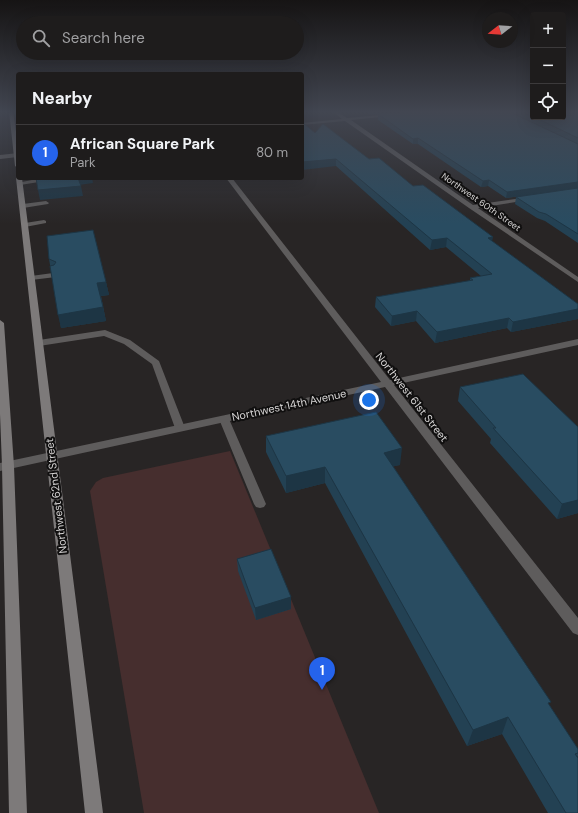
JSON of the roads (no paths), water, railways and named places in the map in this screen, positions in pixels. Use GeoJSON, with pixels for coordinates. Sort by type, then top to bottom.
{"type":"FeatureCollection","features":[{"type":"Feature","properties":{"kind":"main road","name":"Northwest 62nd Street"},"geometry":{"type":"LineString","coordinates":[[20,180],[94,813]]}},
{"type":"Feature","properties":{"kind":"main road"},"geometry":{"type":"LineString","coordinates":[[0,323],[4,466],[18,813]]}},
{"type":"Feature","properties":{"kind":"street","name":"Northwest 60th Street"},"geometry":{"type":"LineString","coordinates":[[389,149],[578,280]]}},
{"type":"Feature","properties":{"kind":"street"},"geometry":{"type":"LineString","coordinates":[[0,157],[16,155]]}},
{"type":"Feature","properties":{"kind":"street"},"geometry":{"type":"LineString","coordinates":[[20,180],[37,180]]}},
{"type":"Feature","properties":{"kind":"street","name":"Northwest 61st Street"},"geometry":{"type":"LineString","coordinates":[[231,180],[578,629]]}},
{"type":"Feature","properties":{"kind":"street"},"geometry":{"type":"LineString","coordinates":[[471,206],[532,198]]}},
{"type":"Feature","properties":{"kind":"street"},"geometry":{"type":"LineString","coordinates":[[23,206],[46,203]]}},
{"type":"Feature","properties":{"kind":"street"},"geometry":{"type":"LineString","coordinates":[[25,224],[44,222]]}},
{"type":"Feature","properties":{"kind":"street"},"geometry":{"type":"LineString","coordinates":[[31,278],[53,275]]}},
{"type":"Feature","properties":{"kind":"street"},"geometry":{"type":"LineString","coordinates":[[39,343],[105,333],[127,342],[156,363],[180,428]]}},
{"type":"Feature","properties":{"kind":"street","name":"Northwest 14th Avenue"},"geometry":{"type":"LineString","coordinates":[[4,466],[578,342]]}},
{"type":"Feature","properties":{"kind":"street"},"geometry":{"type":"LineString","coordinates":[[224,419],[260,504]]}},
{"type":"Feature","properties":{"kind":"place","name":"African Square Park"},"geometry":{"type":"Point","coordinates":[322,690]}}]}
